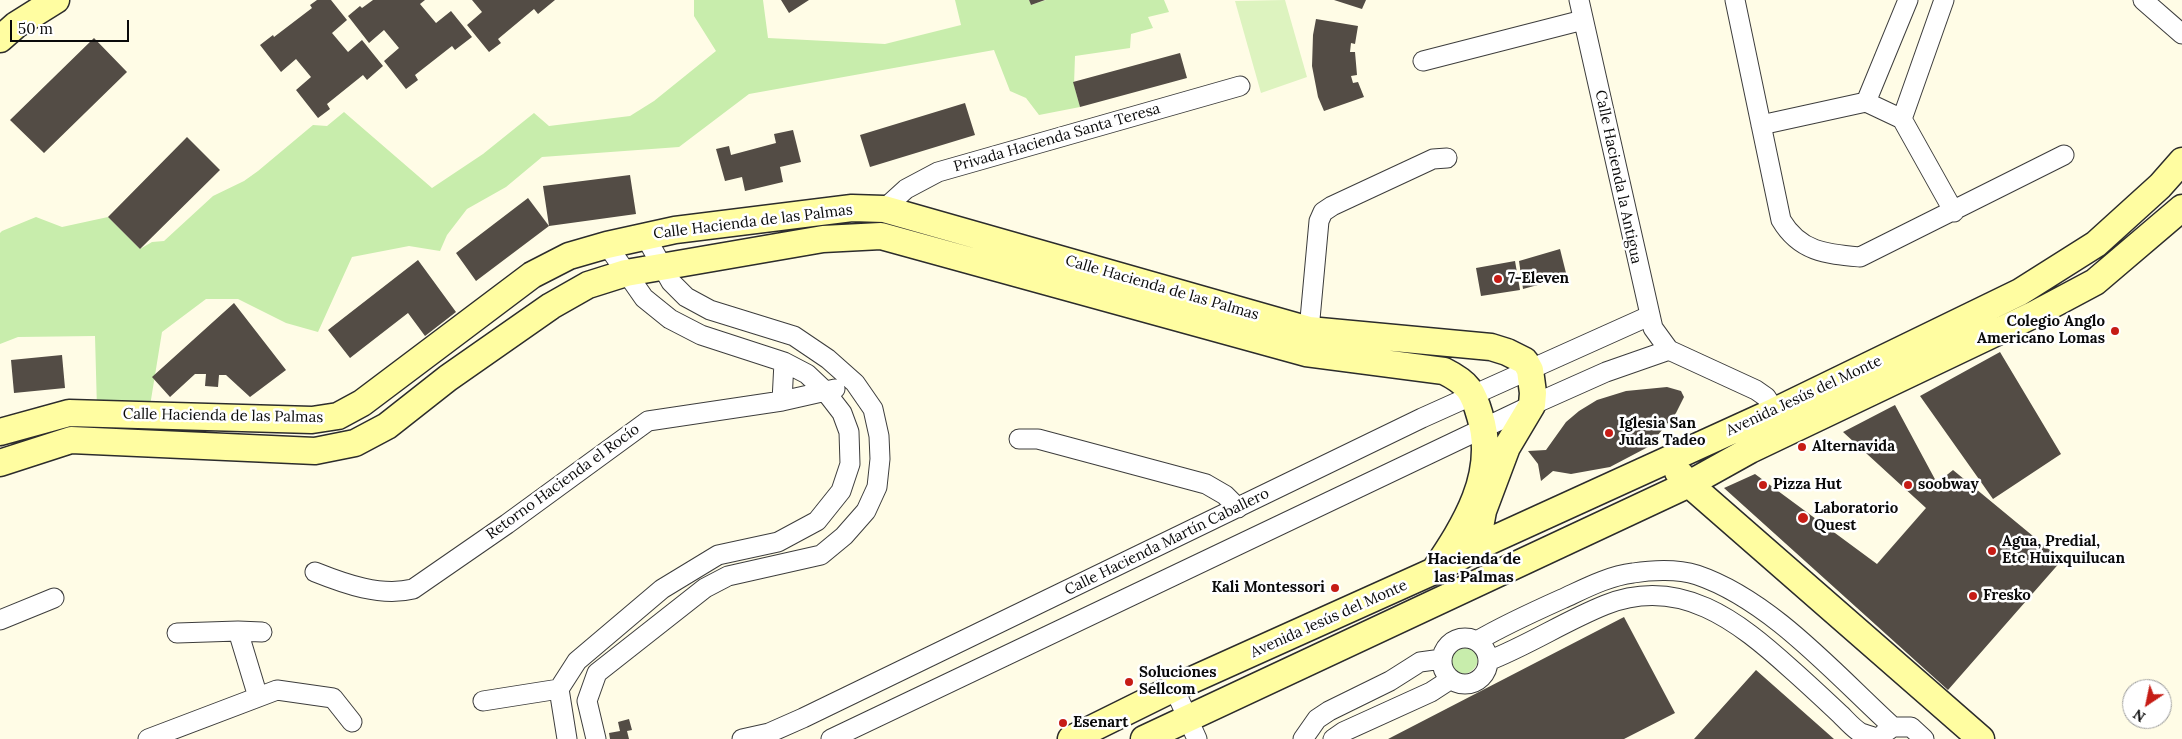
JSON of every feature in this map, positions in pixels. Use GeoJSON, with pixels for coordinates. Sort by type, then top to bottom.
{"type":"FeatureCollection","features":[{"type":"Feature","properties":{"kind":"main road"},"geometry":{"type":"LineString","coordinates":[[0,39],[16,25],[56,0]]}},
{"type":"Feature","properties":{"kind":"main road","name":"Avenida Jesús del Monte"},"geometry":{"type":"LineString","coordinates":[[1072,739],[1174,688],[1434,571],[1481,545],[1775,411],[2020,292],[2096,244],[2160,186],[2182,161]]}},
{"type":"Feature","properties":{"kind":"main road","name":"Calle Hacienda de las Palmas"},"geometry":{"type":"LineString","coordinates":[[0,432],[70,413],[312,420],[338,416],[362,403],[532,275],[569,256],[645,236],[852,208],[884,209],[1051,256],[1308,342],[1491,347],[1517,356],[1525,362],[1530,370]]}},
{"type":"Feature","properties":{"kind":"main road","name":"Avenida Jesús del Monte"},"geometry":{"type":"LineString","coordinates":[[1151,737],[1193,729],[1494,574],[1689,484],[1750,450],[2035,314],[2094,282],[2182,208]]}},
{"type":"Feature","properties":{"kind":"main road","name":"Calle Hacienda de las Palmas"},"geometry":{"type":"LineString","coordinates":[[0,463],[71,440],[315,450],[355,443],[387,426],[448,378],[551,306],[588,285],[626,273],[823,239],[881,236],[1044,282],[1444,371],[1458,378],[1474,395],[1484,429],[1483,473],[1479,491],[1460,532],[1434,571]]}},
{"type":"Feature","properties":{"kind":"main road"},"geometry":{"type":"LineString","coordinates":[[1044,282],[1051,256]]}},
{"type":"Feature","properties":{"kind":"main road"},"geometry":{"type":"LineString","coordinates":[[1481,545],[1480,527],[1483,511],[1507,447],[1532,405],[1533,393],[1530,370]]}},
{"type":"Feature","properties":{"kind":"main road"},"geometry":{"type":"LineString","coordinates":[[1667,460],[1689,484],[1981,739]]}},
{"type":"Feature","properties":{"kind":"street","name":"Calle Hacienda la Antigua"},"geometry":{"type":"LineString","coordinates":[[1579,0],[1649,316],[1660,340],[1669,350]]}},
{"type":"Feature","properties":{"kind":"street"},"geometry":{"type":"LineString","coordinates":[[1735,0],[1781,220],[1789,233],[1802,245],[1830,255],[1860,257],[1954,212],[2064,155]]}},
{"type":"Feature","properties":{"kind":"street"},"geometry":{"type":"LineString","coordinates":[[1866,102],[1908,0]]}},
{"type":"Feature","properties":{"kind":"street"},"geometry":{"type":"LineString","coordinates":[[1902,119],[1944,0]]}},
{"type":"Feature","properties":{"kind":"street"},"geometry":{"type":"LineString","coordinates":[[2143,0],[2182,34]]}},
{"type":"Feature","properties":{"kind":"street"},"geometry":{"type":"LineString","coordinates":[[1423,61],[1583,20]]}},
{"type":"Feature","properties":{"kind":"street","name":"Privada Hacienda Santa Teresa"},"geometry":{"type":"LineString","coordinates":[[884,209],[906,189],[938,172],[1240,86]]}},
{"type":"Feature","properties":{"kind":"street"},"geometry":{"type":"LineString","coordinates":[[1761,125],[1866,102],[1902,119],[1954,212]]}},
{"type":"Feature","properties":{"kind":"street"},"geometry":{"type":"LineString","coordinates":[[1308,342],[1319,222],[1323,212],[1433,159],[1447,158]]}},
{"type":"Feature","properties":{"kind":"street"},"geometry":{"type":"LineString","coordinates":[[596,739],[588,701],[597,673],[704,588],[728,576],[821,555],[844,536],[866,510],[877,487],[880,459],[879,436],[873,409],[855,383],[828,359],[794,336],[710,310],[686,297],[670,282],[645,236]]}},
{"type":"Feature","properties":{"kind":"street"},"geometry":{"type":"LineString","coordinates":[[567,739],[559,689],[577,661],[662,589],[718,556],[778,542],[817,521],[841,491],[850,464],[849,432],[842,413],[826,392],[807,374],[784,362],[701,335],[670,319],[644,298],[607,245]]}},
{"type":"Feature","properties":{"kind":"street"},"geometry":{"type":"LineString","coordinates":[[701,335],[710,310]]}},
{"type":"Feature","properties":{"kind":"street"},"geometry":{"type":"LineString","coordinates":[[723,342],[729,316]]}},
{"type":"Feature","properties":{"kind":"street","name":"Calle Hacienda Martín Caballero"},"geometry":{"type":"LineString","coordinates":[[742,739],[769,733],[803,718],[1474,395],[1593,343],[1649,316]]}},
{"type":"Feature","properties":{"kind":"street"},"geometry":{"type":"LineString","coordinates":[[1593,343],[1604,355],[1606,372]]}},
{"type":"Feature","properties":{"kind":"street"},"geometry":{"type":"LineString","coordinates":[[831,739],[1532,405],[1606,372],[1669,350],[1756,390],[1766,397],[1775,411]]}},
{"type":"Feature","properties":{"kind":"street"},"geometry":{"type":"LineString","coordinates":[[782,401],[784,362]]}},
{"type":"Feature","properties":{"kind":"street","name":"Retorno Hacienda el Rocío"},"geometry":{"type":"LineString","coordinates":[[315,572],[373,589],[396,591],[413,589],[507,524],[648,421],[782,401],[826,392],[855,383]]}},
{"type":"Feature","properties":{"kind":"street"},"geometry":{"type":"LineString","coordinates":[[1019,439],[1038,439],[1206,484],[1225,495],[1238,508]]}},
{"type":"Feature","properties":{"kind":"street"},"geometry":{"type":"LineString","coordinates":[[1477,641],[1504,625],[1608,579],[1632,573],[1669,571],[1695,574],[1722,585],[1759,606],[1788,630],[1884,735]]}},
{"type":"Feature","properties":{"kind":"street"},"geometry":{"type":"LineString","coordinates":[[1488,660],[1515,650],[1606,605],[1640,597],[1662,595],[1684,598],[1708,607],[1742,627],[1771,650],[1860,732],[1884,735],[1911,727],[1924,739]]}},
{"type":"Feature","properties":{"kind":"street"},"geometry":{"type":"LineString","coordinates":[[0,620],[54,598]]}},
{"type":"Feature","properties":{"kind":"street"},"geometry":{"type":"LineString","coordinates":[[238,631],[258,697]]}},
{"type":"Feature","properties":{"kind":"street"},"geometry":{"type":"LineString","coordinates":[[177,633],[262,632]]}},
{"type":"Feature","properties":{"kind":"street"},"geometry":{"type":"LineString","coordinates":[[1459,638],[1477,641],[1485,650],[1488,660],[1481,677],[1472,682],[1461,683],[1451,679],[1443,666],[1444,650],[1459,638]]}},
{"type":"Feature","properties":{"kind":"street"},"geometry":{"type":"LineString","coordinates":[[1303,739],[1317,720],[1329,711],[1390,681],[1420,662],[1442,659]]}},
{"type":"Feature","properties":{"kind":"street"},"geometry":{"type":"LineString","coordinates":[[1333,739],[1343,732],[1431,692],[1451,679]]}},
{"type":"Feature","properties":{"kind":"street"},"geometry":{"type":"LineString","coordinates":[[1174,688],[1193,729]]}},
{"type":"Feature","properties":{"kind":"street"},"geometry":{"type":"LineString","coordinates":[[483,701],[559,689]]}},
{"type":"Feature","properties":{"kind":"street"},"geometry":{"type":"LineString","coordinates":[[148,739],[277,690],[333,698],[352,722]]}},
{"type":"Feature","properties":{"kind":"street"},"geometry":{"type":"LineString","coordinates":[[1139,706],[1151,737]]}},
{"type":"Feature","properties":{"kind":"green space"},"geometry":{"type":"Polygon","coordinates":[[[694,0],[763,0],[768,38],[885,44],[961,25],[955,0],[1029,0],[1031,5],[1046,0],[1164,0],[1169,12],[1148,17],[1153,28],[1131,34],[1130,48],[1075,56],[1074,85],[1080,107],[1039,115],[1026,98],[1010,91],[994,50],[749,94],[679,147],[542,157],[506,187],[467,209],[447,235],[440,251],[409,246],[352,257],[318,332],[286,323],[238,299],[206,299],[162,332],[149,412],[97,409],[95,336],[18,337],[0,344],[0,233],[2,231],[36,217],[62,227],[108,217],[140,249],[152,242],[164,241],[213,196],[244,181],[313,125],[327,126],[344,112],[432,188],[483,154],[534,113],[549,126],[630,116],[654,101],[716,51],[694,16],[694,0]]]}},
{"type":"Feature","properties":{"kind":"green space"},"geometry":{"type":"Polygon","coordinates":[[[1285,0],[1307,77],[1261,93],[1235,1],[1285,0]]]}},
{"type":"Feature","properties":{"kind":"green space"},"geometry":{"type":"Polygon","coordinates":[[[1462,642],[1468,643],[1473,647],[1477,652],[1477,664],[1473,669],[1468,673],[1462,674],[1456,673],[1451,669],[1447,664],[1446,658],[1447,652],[1451,647],[1456,643],[1462,642]]]}},
{"type":"Feature","properties":{"kind":"building"},"geometry":{"type":"Polygon","coordinates":[[[317,0],[331,0],[347,20],[332,33],[348,52],[362,40],[383,66],[367,80],[363,75],[327,104],[330,109],[318,118],[296,90],[311,77],[296,59],[281,72],[260,45],[273,35],[274,37],[312,8],[310,5],[317,0]]]}},
{"type":"Feature","properties":{"kind":"building"},"geometry":{"type":"Polygon","coordinates":[[[373,0],[425,0],[420,4],[436,23],[451,11],[472,37],[455,50],[452,46],[415,75],[418,80],[406,89],[384,61],[399,48],[384,30],[369,43],[348,16],[360,6],[362,8],[373,0]]]}},
{"type":"Feature","properties":{"kind":"building"},"geometry":{"type":"Polygon","coordinates":[[[472,0],[555,0],[538,14],[534,9],[498,39],[501,43],[489,52],[467,25],[482,12],[472,0]]]}},
{"type":"Feature","properties":{"kind":"building"},"geometry":{"type":"Polygon","coordinates":[[[781,0],[809,0],[789,13],[781,0]]]}},
{"type":"Feature","properties":{"kind":"building"},"geometry":{"type":"Polygon","coordinates":[[[1029,0],[1045,0],[1031,5],[1029,0]]]}},
{"type":"Feature","properties":{"kind":"building"},"geometry":{"type":"Polygon","coordinates":[[[1334,0],[1366,0],[1362,9],[1334,0]]]}},
{"type":"Feature","properties":{"kind":"building"},"geometry":{"type":"Polygon","coordinates":[[[1316,19],[1358,26],[1355,44],[1351,43],[1350,52],[1355,52],[1357,75],[1351,76],[1353,83],[1358,82],[1364,97],[1324,111],[1318,97],[1312,66],[1313,35],[1316,19]]]}},
{"type":"Feature","properties":{"kind":"building"},"geometry":{"type":"Polygon","coordinates":[[[94,38],[127,72],[44,153],[10,120],[94,38]]]}},
{"type":"Feature","properties":{"kind":"building"},"geometry":{"type":"Polygon","coordinates":[[[1180,53],[1187,78],[1080,107],[1073,82],[1180,53]]]}},
{"type":"Feature","properties":{"kind":"building"},"geometry":{"type":"Polygon","coordinates":[[[965,103],[975,135],[870,167],[860,135],[965,103]]]}},
{"type":"Feature","properties":{"kind":"building"},"geometry":{"type":"Polygon","coordinates":[[[793,130],[801,162],[780,167],[783,182],[745,191],[742,177],[725,181],[716,149],[729,146],[731,155],[776,143],[774,134],[793,130]]]}},
{"type":"Feature","properties":{"kind":"building"},"geometry":{"type":"Polygon","coordinates":[[[187,137],[220,170],[140,249],[108,217],[187,137]]]}},
{"type":"Feature","properties":{"kind":"building"},"geometry":{"type":"Polygon","coordinates":[[[630,175],[636,214],[549,226],[543,186],[630,175]]]}},
{"type":"Feature","properties":{"kind":"building"},"geometry":{"type":"Polygon","coordinates":[[[528,198],[549,226],[476,281],[456,253],[528,198]]]}},
{"type":"Feature","properties":{"kind":"building"},"geometry":{"type":"Polygon","coordinates":[[[1560,249],[1567,277],[1523,289],[1519,261],[1560,249]]]}},
{"type":"Feature","properties":{"kind":"building"},"geometry":{"type":"Polygon","coordinates":[[[418,260],[456,312],[425,336],[408,313],[350,358],[328,330],[418,260]]]}},
{"type":"Feature","properties":{"kind":"building","name":"7-Eleven"},"geometry":{"type":"Polygon","coordinates":[[[1515,261],[1520,290],[1481,296],[1476,268],[1515,261]]]}},
{"type":"Feature","properties":{"kind":"building"},"geometry":{"type":"Polygon","coordinates":[[[234,303],[286,370],[250,397],[226,375],[219,375],[218,387],[205,386],[206,374],[195,374],[170,397],[152,377],[234,303]]]}},
{"type":"Feature","properties":{"kind":"building"},"geometry":{"type":"Polygon","coordinates":[[[2000,352],[2061,454],[1993,499],[1920,396],[2000,352]]]}},
{"type":"Feature","properties":{"kind":"building"},"geometry":{"type":"Polygon","coordinates":[[[62,355],[65,388],[14,393],[11,360],[62,355]]]}},
{"type":"Feature","properties":{"kind":"building","name":"Iglesia San Judas Tadeo"},"geometry":{"type":"Polygon","coordinates":[[[1667,387],[1681,391],[1684,397],[1676,413],[1648,447],[1610,467],[1571,474],[1553,471],[1541,481],[1538,464],[1528,451],[1546,450],[1566,422],[1579,411],[1597,400],[1626,391],[1667,387]]]}},
{"type":"Feature","properties":{"kind":"building"},"geometry":{"type":"Polygon","coordinates":[[[1895,405],[1937,483],[1953,470],[2062,560],[1948,690],[1724,488],[1755,474],[1877,564],[1926,508],[1843,432],[1895,405]]]}},
{"type":"Feature","properties":{"kind":"building"},"geometry":{"type":"Polygon","coordinates":[[[1624,617],[1675,713],[1624,739],[1388,739],[1624,617]]]}},
{"type":"Feature","properties":{"kind":"building"},"geometry":{"type":"Polygon","coordinates":[[[1756,670],[1834,739],[1694,739],[1756,670]]]}},
{"type":"Feature","properties":{"kind":"building"},"geometry":{"type":"Polygon","coordinates":[[[629,719],[632,730],[627,731],[629,739],[610,739],[609,733],[620,731],[618,722],[629,719]]]}},
{"type":"Feature","properties":{"kind":"place","name":"7-Eleven"},"geometry":{"type":"Point","coordinates":[1498,279]}},
{"type":"Feature","properties":{"kind":"place","name":"Colegio Anglo Americano Lomas"},"geometry":{"type":"Point","coordinates":[2115,331]}},
{"type":"Feature","properties":{"kind":"place","name":"Iglesia San Judas Tadeo"},"geometry":{"type":"Point","coordinates":[1609,433]}},
{"type":"Feature","properties":{"kind":"place","name":"Alternavida"},"geometry":{"type":"Point","coordinates":[1802,447]}},
{"type":"Feature","properties":{"kind":"place","name":"Pizza Hut"},"geometry":{"type":"Point","coordinates":[1763,485]}},
{"type":"Feature","properties":{"kind":"place","name":"soobway"},"geometry":{"type":"Point","coordinates":[1908,485]}},
{"type":"Feature","properties":{"kind":"place","name":"Laboratorio Quest"},"geometry":{"type":"Point","coordinates":[1803,518]}},
{"type":"Feature","properties":{"kind":"place","name":"Agua, Predial, Etc Huixquilucan"},"geometry":{"type":"Point","coordinates":[1992,551]}},
{"type":"Feature","properties":{"kind":"place","name":"Kali Montessori"},"geometry":{"type":"Point","coordinates":[1335,588]}},
{"type":"Feature","properties":{"kind":"place","name":"Fresko"},"geometry":{"type":"Point","coordinates":[1973,596]}},
{"type":"Feature","properties":{"kind":"place","name":"Soluciones Sellcom"},"geometry":{"type":"Point","coordinates":[1129,682]}},
{"type":"Feature","properties":{"kind":"place","name":"Esenart"},"geometry":{"type":"Point","coordinates":[1063,723]}},
{"type":"Feature","properties":{"kind":"district","name":"Hacienda de las Palmas"},"geometry":{"type":"Point","coordinates":[1474,568]}}]}
